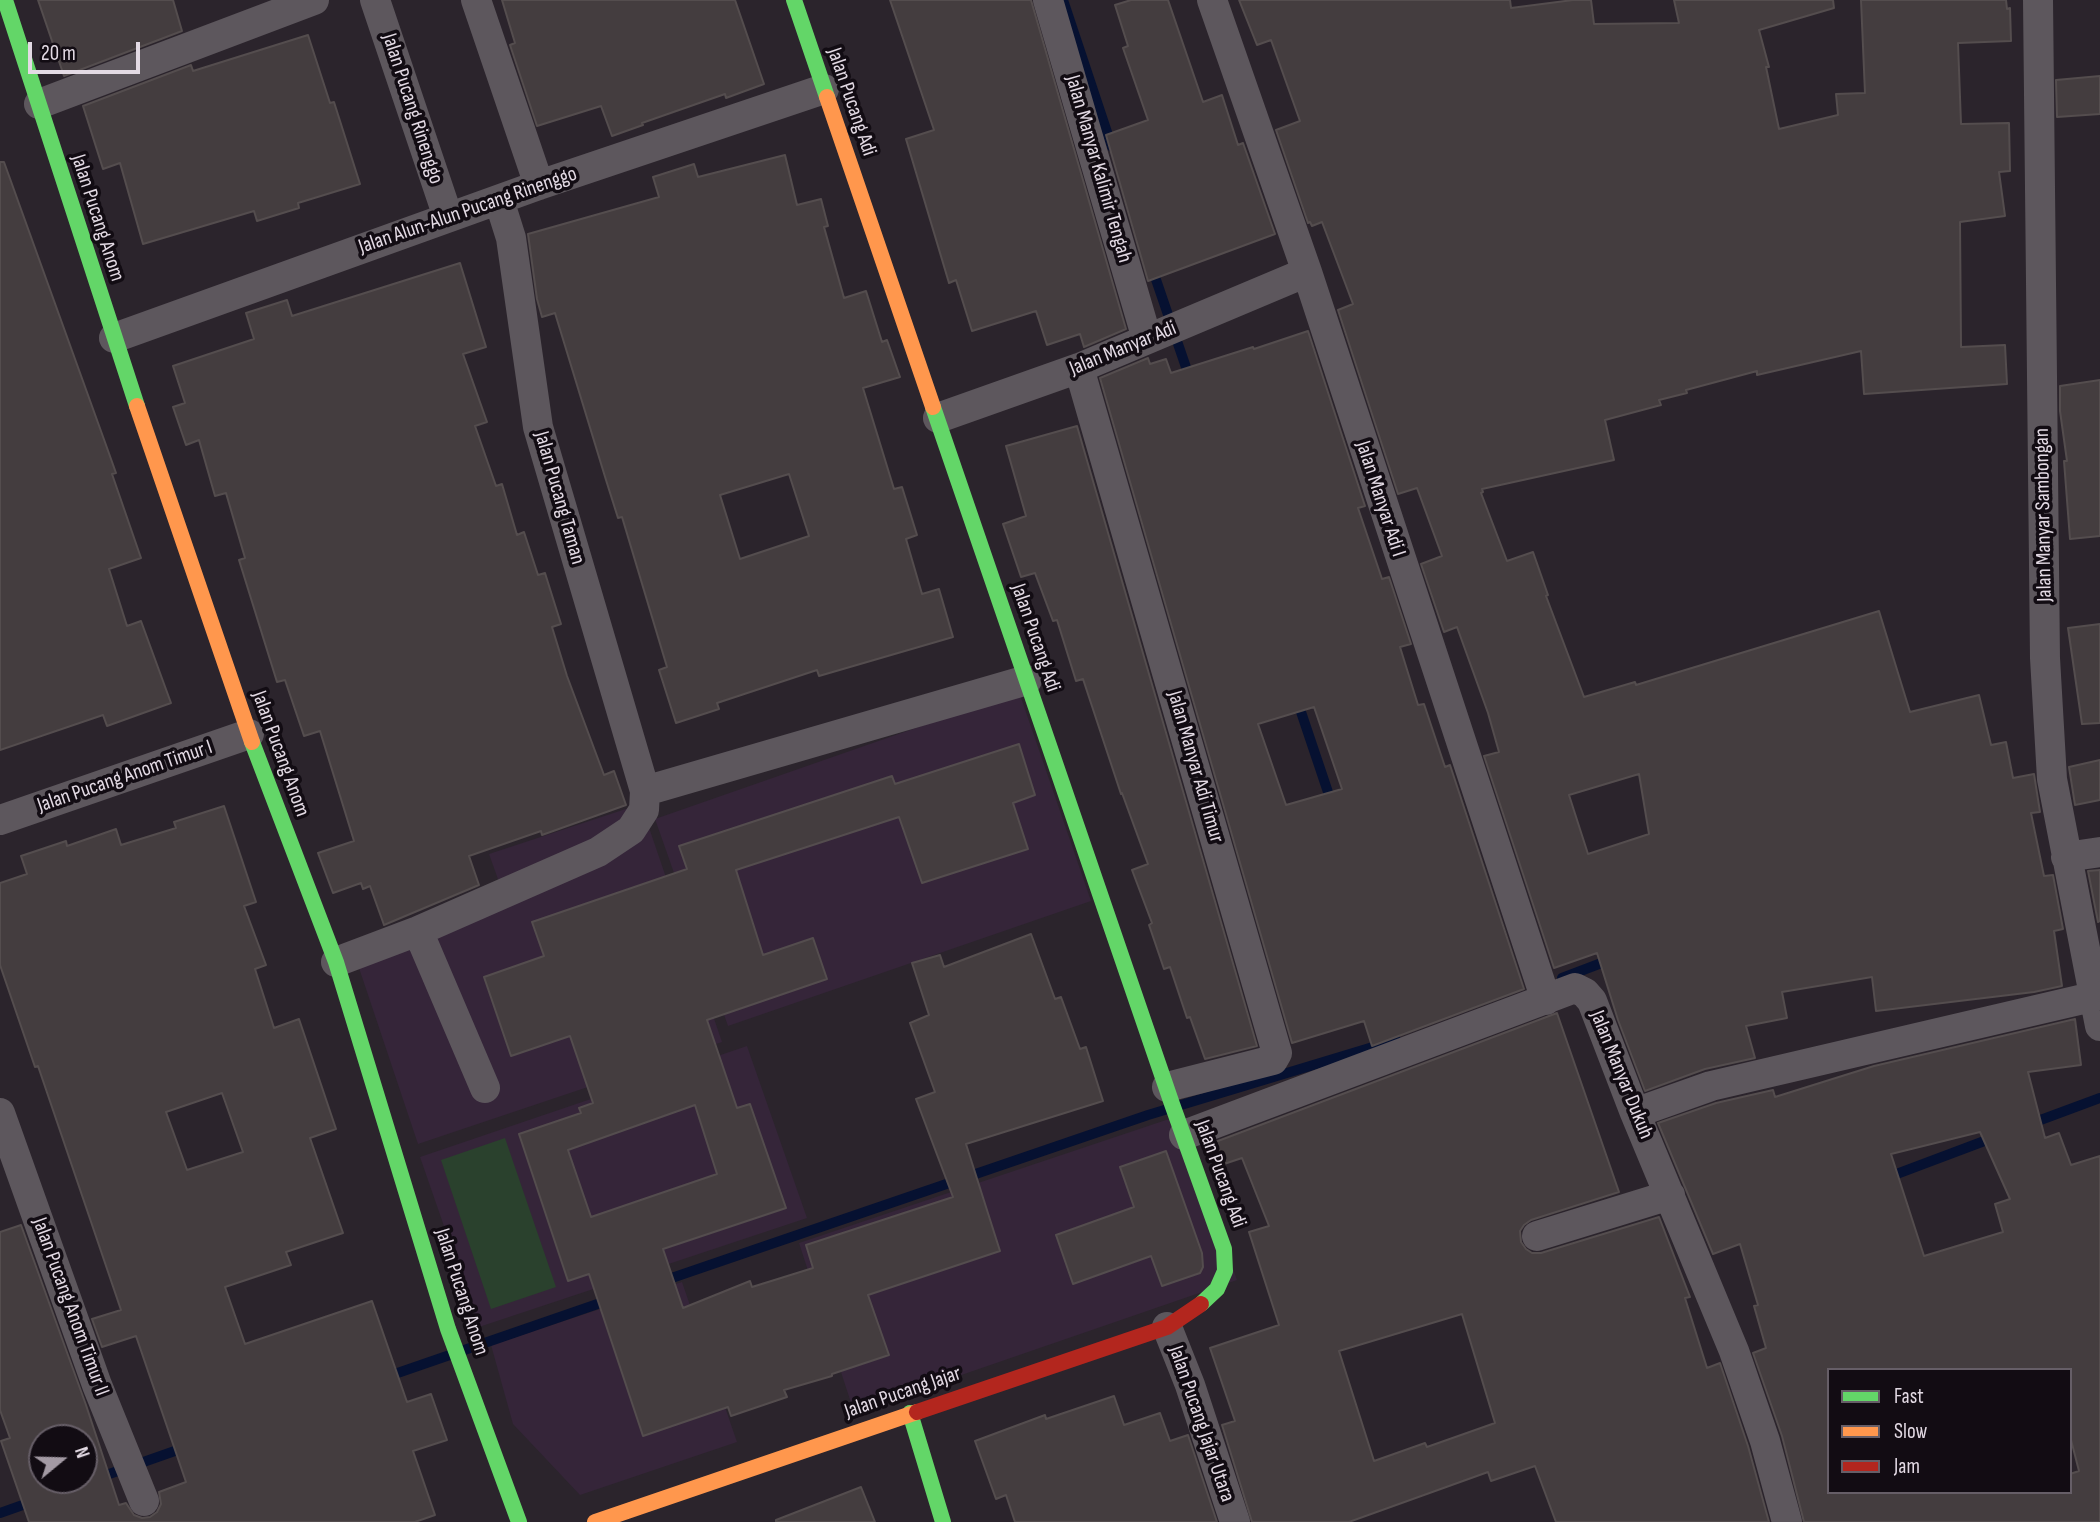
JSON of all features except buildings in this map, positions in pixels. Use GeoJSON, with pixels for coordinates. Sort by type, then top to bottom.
{"type":"FeatureCollection","features":[{"type":"Feature","properties":{"kind":"street","name":"Jalan Pucang Anom"},"geometry":{"type":"LineString","coordinates":[[5,0],[114,338],[249,734],[336,962],[448,1329],[519,1522]]}},
{"type":"Feature","properties":{"kind":"street"},"geometry":{"type":"LineString","coordinates":[[39,104],[314,0]]}},
{"type":"Feature","properties":{"kind":"street","name":"Jalan Pucang Rinenggo"},"geometry":{"type":"LineString","coordinates":[[375,0],[448,217]]}},
{"type":"Feature","properties":{"kind":"street"},"geometry":{"type":"LineString","coordinates":[[476,0],[539,185]]}},
{"type":"Feature","properties":{"kind":"street","name":"Jalan Pucang Adi"},"geometry":{"type":"LineString","coordinates":[[794,0],[1224,1249],[1225,1271],[1217,1289]]}},
{"type":"Feature","properties":{"kind":"street","name":"Jalan Manyar Kalimir Tengah"},"geometry":{"type":"LineString","coordinates":[[1048,0],[1151,337]]}},
{"type":"Feature","properties":{"kind":"street","name":"Jalan Manyar Adi I"},"geometry":{"type":"LineString","coordinates":[[1212,0],[1307,272],[1542,987]]}},
{"type":"Feature","properties":{"kind":"street","name":"Jalan Manyar Sambongan"},"geometry":{"type":"LineString","coordinates":[[2038,0],[2045,658],[2052,779],[2066,857],[2097,995],[2100,1026]]}},
{"type":"Feature","properties":{"kind":"street","name":"Jalan Alun-Alun Pucang Rinenggo"},"geometry":{"type":"LineString","coordinates":[[114,338],[539,185],[824,89]]}},
{"type":"Feature","properties":{"kind":"street","name":"Jalan Pucang Taman"},"geometry":{"type":"LineString","coordinates":[[499,200],[511,238],[538,427],[645,791]]}},
{"type":"Feature","properties":{"kind":"street","name":"Jalan Manyar Adi"},"geometry":{"type":"LineString","coordinates":[[938,418],[1079,368],[1307,272]]}},
{"type":"Feature","properties":{"kind":"street","name":"Jalan Manyar Adi Timur"},"geometry":{"type":"LineString","coordinates":[[1079,368],[1277,1053],[1273,1060],[1170,1096]]}},
{"type":"Feature","properties":{"kind":"street"},"geometry":{"type":"LineString","coordinates":[[336,962],[418,931],[598,852],[623,837],[637,823],[644,810],[645,791],[1027,680]]}},
{"type":"Feature","properties":{"kind":"street","name":"Jalan Pucang Anom Timur I"},"geometry":{"type":"LineString","coordinates":[[0,820],[249,734]]}},
{"type":"Feature","properties":{"kind":"street"},"geometry":{"type":"LineString","coordinates":[[2066,857],[2100,852]]}},
{"type":"Feature","properties":{"kind":"street"},"geometry":{"type":"LineString","coordinates":[[418,931],[485,1088]]}},
{"type":"Feature","properties":{"kind":"street","name":"Jalan Manyar Dukuh"},"geometry":{"type":"LineString","coordinates":[[1182,1131],[1542,987],[1575,988],[1589,997],[1644,1108],[1670,1195],[1734,1351],[1765,1441],[1787,1522]]}},
{"type":"Feature","properties":{"kind":"street"},"geometry":{"type":"LineString","coordinates":[[1644,1108],[1711,1086],[2097,995]]}},
{"type":"Feature","properties":{"kind":"street","name":"Jalan Pucang Anom Timur II"},"geometry":{"type":"LineString","coordinates":[[0,1113],[97,1385],[144,1501]]}},
{"type":"Feature","properties":{"kind":"street"},"geometry":{"type":"LineString","coordinates":[[1537,1236],[1670,1195]]}},
{"type":"Feature","properties":{"kind":"street","name":"Jalan Pucang Jajar"},"geometry":{"type":"LineString","coordinates":[[595,1522],[1167,1327],[1208,1299],[1217,1289]]}},
{"type":"Feature","properties":{"kind":"street","name":"Jalan Pucang Jajar Utara"},"geometry":{"type":"LineString","coordinates":[[1167,1327],[1190,1385],[1236,1522]]}},
{"type":"Feature","properties":{"kind":"street"},"geometry":{"type":"LineString","coordinates":[[910,1413],[943,1522]]}},
{"type":"Feature","properties":{"kind":"shaded area"},"geometry":{"type":"Polygon","coordinates":[[[1019,692],[1091,901],[728,1026],[655,819],[1019,692]]]}},
{"type":"Feature","properties":{"kind":"shaded area"},"geometry":{"type":"Polygon","coordinates":[[[641,804],[722,1042],[418,1144],[353,950],[504,896],[489,854],[641,804]]]}},
{"type":"Feature","properties":{"kind":"shaded area"},"geometry":{"type":"Polygon","coordinates":[[[747,1046],[807,1218],[479,1327],[420,1157],[747,1046]]]}},
{"type":"Feature","properties":{"kind":"shaded area"},"geometry":{"type":"Polygon","coordinates":[[[1178,1116],[1237,1280],[854,1412],[799,1243],[1178,1116]]]}},
{"type":"Feature","properties":{"kind":"shaded area"},"geometry":{"type":"Polygon","coordinates":[[[682,1282],[737,1442],[580,1495],[513,1424],[491,1345],[682,1282]]]}},
{"type":"Feature","properties":{"kind":"green space"},"geometry":{"type":"Polygon","coordinates":[[[505,1138],[556,1287],[491,1309],[441,1160],[505,1138]]]}},
{"type":"Feature","properties":{"kind":"waterway"},"geometry":{"type":"LineString","coordinates":[[1063,0],[1112,147]]}},
{"type":"Feature","properties":{"kind":"waterway"},"geometry":{"type":"LineString","coordinates":[[1151,265],[1190,379]]}},
{"type":"Feature","properties":{"kind":"waterway"},"geometry":{"type":"LineString","coordinates":[[1297,700],[1332,804]]}},
{"type":"Feature","properties":{"kind":"waterway"},"geometry":{"type":"LineString","coordinates":[[1562,978],[1612,959]]}},
{"type":"Feature","properties":{"kind":"waterway"},"geometry":{"type":"LineString","coordinates":[[660,1282],[1148,1115],[1396,1040]]}},
{"type":"Feature","properties":{"kind":"waterway"},"geometry":{"type":"LineString","coordinates":[[2027,1125],[2100,1098]]}},
{"type":"Feature","properties":{"kind":"waterway"},"geometry":{"type":"LineString","coordinates":[[1886,1178],[1995,1137]]}},
{"type":"Feature","properties":{"kind":"waterway"},"geometry":{"type":"LineString","coordinates":[[386,1377],[612,1299]]}},
{"type":"Feature","properties":{"kind":"waterway"},"geometry":{"type":"LineString","coordinates":[[98,1478],[189,1446]]}},
{"type":"Feature","properties":{"kind":"waterway"},"geometry":{"type":"LineString","coordinates":[[0,1513],[34,1501]]}},
{"type":"Feature","properties":{"kind":"traffic: fast"},"geometry":{"type":"LineString","coordinates":[[5,0],[137,406]]}},
{"type":"Feature","properties":{"kind":"traffic: fast"},"geometry":{"type":"LineString","coordinates":[[794,0],[827,97]]}},
{"type":"Feature","properties":{"kind":"traffic: fast"},"geometry":{"type":"LineString","coordinates":[[933,407],[1224,1249],[1225,1271],[1217,1289],[1201,1304]]}},
{"type":"Feature","properties":{"kind":"traffic: fast"},"geometry":{"type":"LineString","coordinates":[[252,742],[336,962],[448,1329],[519,1522]]}},
{"type":"Feature","properties":{"kind":"traffic: fast"},"geometry":{"type":"LineString","coordinates":[[910,1413],[943,1522]]}},
{"type":"Feature","properties":{"kind":"traffic: slow"},"geometry":{"type":"LineString","coordinates":[[827,97],[933,407]]}},
{"type":"Feature","properties":{"kind":"traffic: slow"},"geometry":{"type":"LineString","coordinates":[[137,406],[252,742]]}},
{"type":"Feature","properties":{"kind":"traffic: slow"},"geometry":{"type":"LineString","coordinates":[[595,1522],[917,1412]]}},
{"type":"Feature","properties":{"kind":"traffic: jam"},"geometry":{"type":"LineString","coordinates":[[917,1412],[1167,1327],[1201,1304]]}}]}
